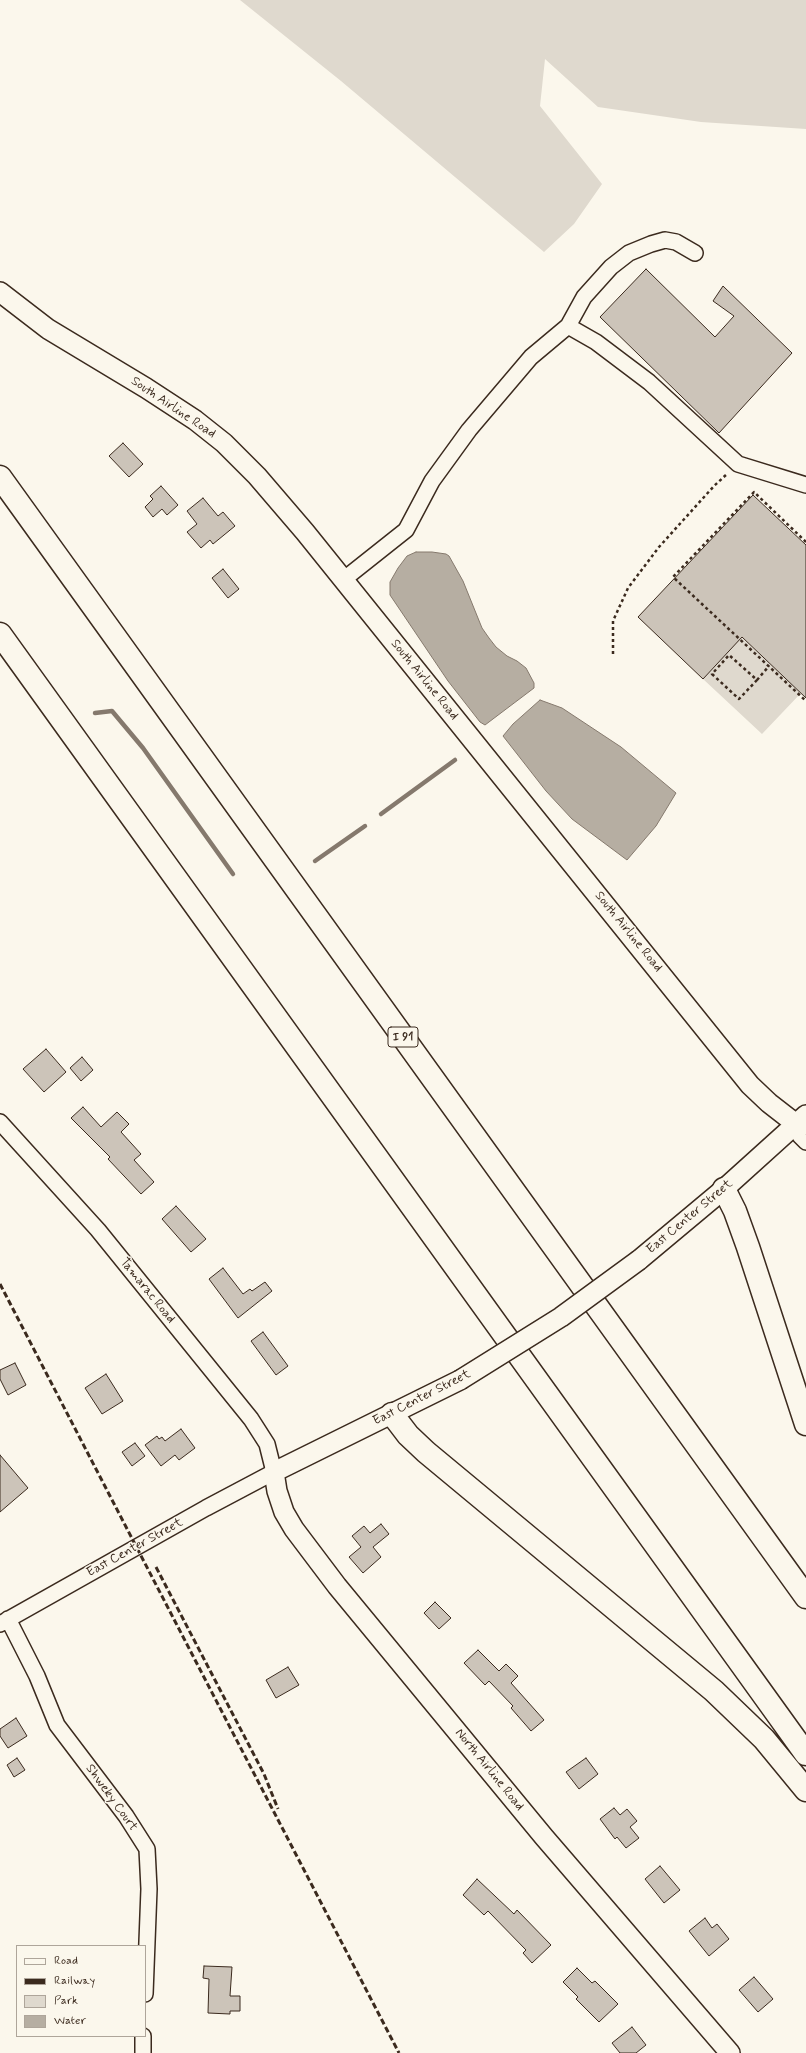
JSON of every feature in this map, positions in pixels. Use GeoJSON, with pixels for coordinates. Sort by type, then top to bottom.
{"type":"FeatureCollection","features":[{"type":"Feature","properties":{"kind":"highway","name":"I 91"},"geometry":{"type":"LineString","coordinates":[[0,476],[806,1597]]}},
{"type":"Feature","properties":{"kind":"highway"},"geometry":{"type":"LineString","coordinates":[[0,634],[806,1754]]}},
{"type":"Feature","properties":{"kind":"highway"},"geometry":{"type":"LineString","coordinates":[[724,1189],[735,1211],[748,1247],[806,1424]]}},
{"type":"Feature","properties":{"kind":"highway"},"geometry":{"type":"LineString","coordinates":[[392,1414],[408,1435],[426,1452],[714,1691],[764,1739],[806,1790]]}},
{"type":"Feature","properties":{"kind":"main road","name":"South Airline Road"},"geometry":{"type":"LineString","coordinates":[[0,292],[48,329],[167,401],[216,436],[257,476],[344,580],[750,1085],[769,1103],[803,1121]]}},
{"type":"Feature","properties":{"kind":"main road","name":"East Center Street"},"geometry":{"type":"LineString","coordinates":[[274,1472],[460,1380],[561,1317],[639,1260],[803,1121]]}},
{"type":"Feature","properties":{"kind":"main road","name":"North Airline Road"},"geometry":{"type":"LineString","coordinates":[[274,1472],[278,1498],[284,1512],[294,1529],[321,1566],[544,1837],[730,2053]]}},
{"type":"Feature","properties":{"kind":"street"},"geometry":{"type":"LineString","coordinates":[[344,580],[406,530],[432,481],[469,430],[531,357],[568,326],[584,298],[611,267],[629,253],[665,240],[676,242],[696,253]]}},
{"type":"Feature","properties":{"kind":"street"},"geometry":{"type":"LineString","coordinates":[[568,326],[596,342],[649,382],[738,464],[806,485]]}},
{"type":"Feature","properties":{"kind":"street"},"geometry":{"type":"LineString","coordinates":[[803,1121],[800,1136],[806,1142]]}},
{"type":"Feature","properties":{"kind":"street","name":"Tamarac Road"},"geometry":{"type":"LineString","coordinates":[[0,1122],[98,1230],[251,1419],[266,1444],[274,1472]]}},
{"type":"Feature","properties":{"kind":"street","name":"East Center Street"},"geometry":{"type":"LineString","coordinates":[[4,1622],[206,1508],[274,1472]]}},
{"type":"Feature","properties":{"kind":"street","name":"Shweky Court"},"geometry":{"type":"LineString","coordinates":[[4,1622],[37,1676],[57,1725],[126,1816],[147,1849],[150,1889],[146,1973]]}},
{"type":"Feature","properties":{"kind":"street"},"geometry":{"type":"LineString","coordinates":[[143,2037],[143,2053]]}},
{"type":"Feature","properties":{"kind":"path"},"geometry":{"type":"LineString","coordinates":[[613,654],[613,621],[628,588],[659,547],[714,486],[738,464]]}},
{"type":"Feature","properties":{"kind":"path"},"geometry":{"type":"LineString","coordinates":[[806,542],[754,492],[673,576],[806,701]]}},
{"type":"Feature","properties":{"kind":"path"},"geometry":{"type":"LineString","coordinates":[[757,680],[729,654],[712,674],[739,699],[757,680],[769,666]]}},
{"type":"Feature","properties":{"kind":"green space"},"geometry":{"type":"Polygon","coordinates":[[[240,0],[806,0],[806,129],[701,122],[598,107],[545,59],[540,106],[602,184],[574,224],[544,252],[341,81],[240,0]]]}},
{"type":"Feature","properties":{"kind":"green space"},"geometry":{"type":"Polygon","coordinates":[[[741,637],[801,693],[762,734],[703,679],[741,637]]]}},
{"type":"Feature","properties":{"kind":"water"},"geometry":{"type":"Polygon","coordinates":[[[416,552],[432,552],[446,554],[449,556],[463,581],[482,628],[496,647],[526,668],[534,683],[534,688],[485,725],[480,722],[448,681],[390,595],[390,582],[398,568],[407,556],[416,552]]]}},
{"type":"Feature","properties":{"kind":"water"},"geometry":{"type":"Polygon","coordinates":[[[540,700],[562,708],[621,747],[676,793],[656,826],[627,860],[572,819],[546,791],[503,736],[513,724],[540,700]]]}},
{"type":"Feature","properties":{"kind":"building"},"geometry":{"type":"Polygon","coordinates":[[[646,269],[715,337],[734,316],[713,301],[723,286],[792,353],[719,433],[600,317],[646,269]]]}},
{"type":"Feature","properties":{"kind":"building"},"geometry":{"type":"Polygon","coordinates":[[[123,443],[143,464],[129,477],[109,456],[123,443]]]}},
{"type":"Feature","properties":{"kind":"building"},"geometry":{"type":"Polygon","coordinates":[[[161,486],[178,505],[167,515],[162,509],[153,517],[145,507],[153,499],[150,496],[161,486]]]}},
{"type":"Feature","properties":{"kind":"building"},"geometry":{"type":"Polygon","coordinates":[[[753,495],[806,545],[806,698],[742,637],[703,679],[638,617],[753,495]]]}},
{"type":"Feature","properties":{"kind":"building"},"geometry":{"type":"Polygon","coordinates":[[[203,498],[218,516],[223,512],[235,526],[213,544],[210,540],[201,548],[187,532],[197,524],[187,511],[203,498]]]}},
{"type":"Feature","properties":{"kind":"building"},"geometry":{"type":"Polygon","coordinates":[[[223,569],[239,589],[228,598],[212,578],[223,569]]]}},
{"type":"Feature","properties":{"kind":"building"},"geometry":{"type":"Polygon","coordinates":[[[46,1049],[66,1072],[44,1092],[23,1069],[46,1049]]]}},
{"type":"Feature","properties":{"kind":"building"},"geometry":{"type":"Polygon","coordinates":[[[82,1057],[93,1070],[81,1081],[70,1068],[82,1057]]]}},
{"type":"Feature","properties":{"kind":"building"},"geometry":{"type":"Polygon","coordinates":[[[83,1107],[101,1127],[117,1112],[129,1124],[121,1132],[141,1154],[134,1160],[154,1182],[141,1194],[108,1159],[110,1157],[71,1118],[83,1107]]]}},
{"type":"Feature","properties":{"kind":"building"},"geometry":{"type":"Polygon","coordinates":[[[176,1206],[206,1239],[191,1252],[162,1219],[176,1206]]]}},
{"type":"Feature","properties":{"kind":"building"},"geometry":{"type":"Polygon","coordinates":[[[223,1268],[243,1294],[250,1289],[252,1291],[265,1282],[272,1291],[238,1318],[209,1279],[223,1268]]]}},
{"type":"Feature","properties":{"kind":"building"},"geometry":{"type":"Polygon","coordinates":[[[263,1332],[288,1366],[276,1375],[251,1341],[263,1332]]]}},
{"type":"Feature","properties":{"kind":"building"},"geometry":{"type":"Polygon","coordinates":[[[15,1363],[26,1385],[8,1395],[0,1379],[0,1370],[15,1363]]]}},
{"type":"Feature","properties":{"kind":"building"},"geometry":{"type":"Polygon","coordinates":[[[106,1374],[123,1401],[102,1414],[85,1388],[106,1374]]]}},
{"type":"Feature","properties":{"kind":"building"},"geometry":{"type":"Polygon","coordinates":[[[181,1429],[195,1448],[179,1460],[175,1455],[161,1466],[145,1445],[157,1436],[159,1439],[162,1437],[165,1441],[181,1429]]]}},
{"type":"Feature","properties":{"kind":"building"},"geometry":{"type":"Polygon","coordinates":[[[135,1443],[145,1456],[132,1466],[122,1452],[135,1443]]]}},
{"type":"Feature","properties":{"kind":"building"},"geometry":{"type":"Polygon","coordinates":[[[0,1455],[28,1488],[0,1512],[0,1455]]]}},
{"type":"Feature","properties":{"kind":"building"},"geometry":{"type":"Polygon","coordinates":[[[381,1524],[389,1534],[373,1547],[381,1557],[363,1573],[349,1557],[361,1547],[352,1536],[364,1526],[370,1533],[381,1524]]]}},
{"type":"Feature","properties":{"kind":"building"},"geometry":{"type":"Polygon","coordinates":[[[435,1602],[451,1618],[439,1629],[424,1613],[435,1602]]]}},
{"type":"Feature","properties":{"kind":"building"},"geometry":{"type":"Polygon","coordinates":[[[478,1650],[499,1671],[506,1664],[518,1676],[511,1683],[544,1720],[531,1731],[511,1708],[513,1706],[489,1681],[485,1685],[464,1663],[478,1650]]]}},
{"type":"Feature","properties":{"kind":"building"},"geometry":{"type":"Polygon","coordinates":[[[288,1667],[299,1685],[276,1698],[266,1680],[288,1667]]]}},
{"type":"Feature","properties":{"kind":"building"},"geometry":{"type":"Polygon","coordinates":[[[16,1718],[27,1736],[8,1748],[0,1736],[0,1729],[16,1718]]]}},
{"type":"Feature","properties":{"kind":"building"},"geometry":{"type":"Polygon","coordinates":[[[17,1758],[25,1770],[14,1777],[7,1765],[17,1758]]]}},
{"type":"Feature","properties":{"kind":"building"},"geometry":{"type":"Polygon","coordinates":[[[586,1758],[598,1774],[579,1789],[566,1772],[586,1758]]]}},
{"type":"Feature","properties":{"kind":"building"},"geometry":{"type":"Polygon","coordinates":[[[614,1808],[620,1815],[627,1809],[637,1821],[630,1827],[639,1838],[626,1848],[617,1837],[615,1839],[600,1819],[614,1808]]]}},
{"type":"Feature","properties":{"kind":"building"},"geometry":{"type":"Polygon","coordinates":[[[660,1866],[680,1890],[664,1903],[645,1879],[660,1866]]]}},
{"type":"Feature","properties":{"kind":"building"},"geometry":{"type":"Polygon","coordinates":[[[477,1879],[514,1914],[517,1910],[551,1945],[532,1963],[523,1953],[526,1950],[488,1911],[484,1915],[463,1895],[477,1879]]]}},
{"type":"Feature","properties":{"kind":"building"},"geometry":{"type":"Polygon","coordinates":[[[705,1918],[712,1928],[717,1924],[729,1939],[709,1956],[689,1931],[705,1918]]]}},
{"type":"Feature","properties":{"kind":"building"},"geometry":{"type":"Polygon","coordinates":[[[204,1966],[232,1967],[230,1996],[240,1996],[240,2011],[230,2011],[230,2014],[208,2013],[209,1979],[203,1978],[204,1966]]]}},
{"type":"Feature","properties":{"kind":"building"},"geometry":{"type":"Polygon","coordinates":[[[577,1968],[592,1983],[595,1981],[618,2004],[599,2022],[576,1999],[578,1997],[563,1982],[577,1968]]]}},
{"type":"Feature","properties":{"kind":"building"},"geometry":{"type":"Polygon","coordinates":[[[754,1977],[773,1999],[758,2012],[739,1990],[754,1977]]]}},
{"type":"Feature","properties":{"kind":"building"},"geometry":{"type":"Polygon","coordinates":[[[632,2027],[646,2045],[636,2053],[620,2053],[612,2043],[632,2027]]]}},
{"type":"Feature","properties":{"kind":"waterway"},"geometry":{"type":"LineString","coordinates":[[95,713],[112,711],[143,748],[233,874]]}},
{"type":"Feature","properties":{"kind":"waterway"},"geometry":{"type":"LineString","coordinates":[[381,814],[455,760]]}},
{"type":"Feature","properties":{"kind":"waterway"},"geometry":{"type":"LineString","coordinates":[[315,861],[365,826]]}},
{"type":"Feature","properties":{"kind":"railway"},"geometry":{"type":"LineString","coordinates":[[0,1284],[399,2053]]}},
{"type":"Feature","properties":{"kind":"railway"},"geometry":{"type":"LineString","coordinates":[[156,1567],[264,1774],[278,1809]]}}]}
